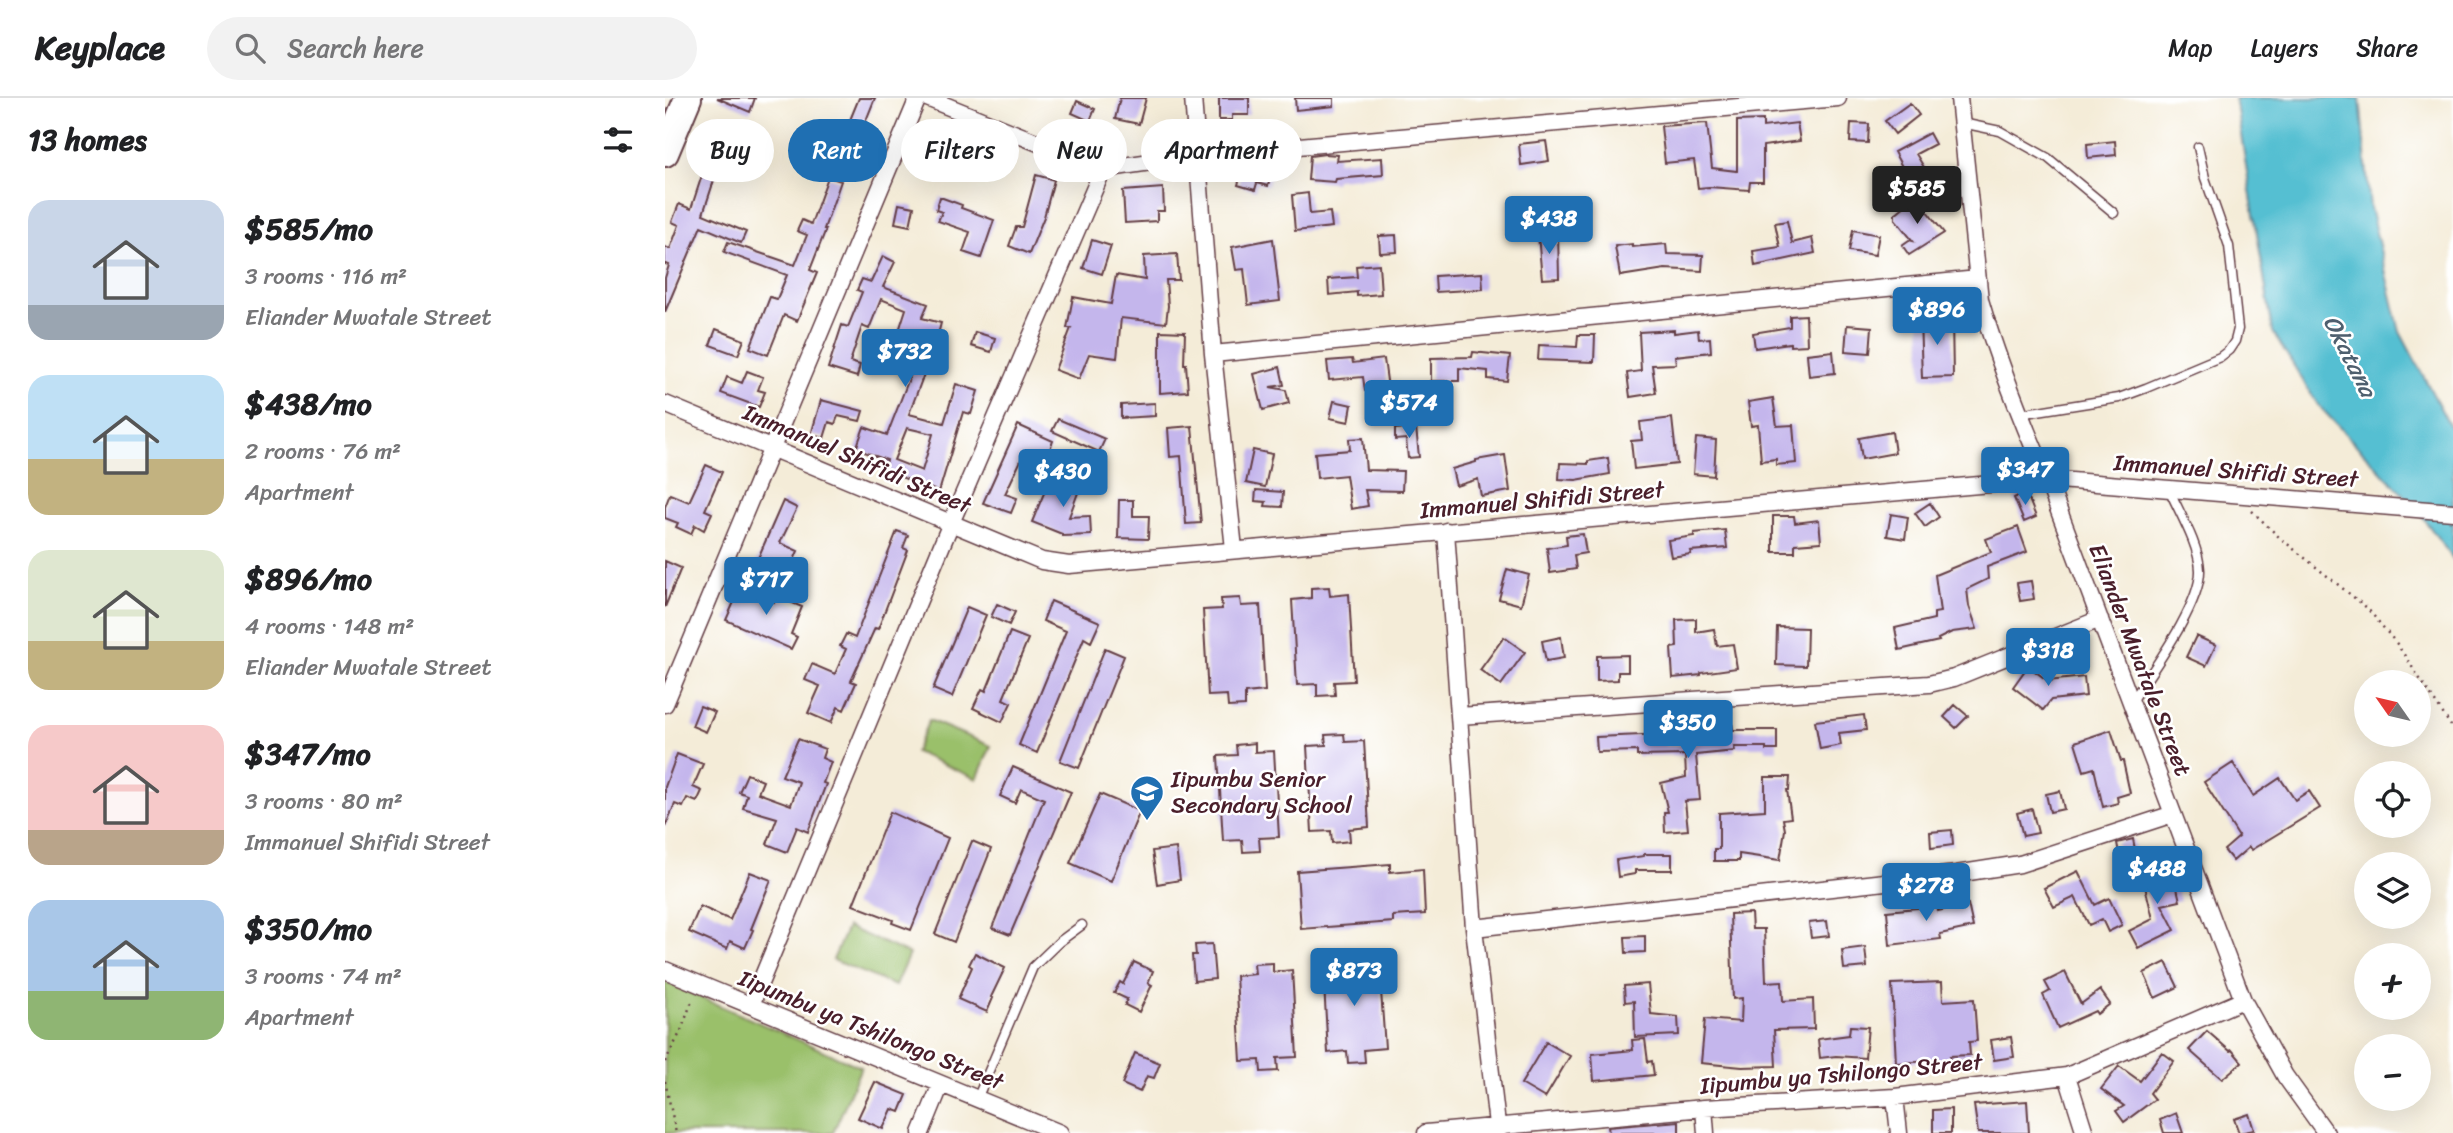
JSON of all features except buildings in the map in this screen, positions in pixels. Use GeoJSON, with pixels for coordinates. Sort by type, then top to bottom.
{"type":"FeatureCollection","features":[{"type":"Feature","properties":{"kind":"main road"},"geometry":{"type":"LineString","coordinates":[[665,153],[688,98]]}},
{"type":"Feature","properties":{"kind":"street"},"geometry":{"type":"LineString","coordinates":[[665,704],[918,98]]}},
{"type":"Feature","properties":{"kind":"street"},"geometry":{"type":"LineString","coordinates":[[927,98],[1033,141]]}},
{"type":"Feature","properties":{"kind":"street"},"geometry":{"type":"LineString","coordinates":[[1193,98],[1195,119]]}},
{"type":"Feature","properties":{"kind":"street"},"geometry":{"type":"LineString","coordinates":[[1302,146],[1838,98]]}},
{"type":"Feature","properties":{"kind":"street","name":"Eliander Mwatale Street"},"geometry":{"type":"LineString","coordinates":[[1959,98],[1984,313],[2019,414],[2047,479],[2243,1000],[2285,1076],[2326,1133]]}},
{"type":"Feature","properties":{"kind":"street"},"geometry":{"type":"LineString","coordinates":[[751,1005],[951,523],[1097,182]]}},
{"type":"Feature","properties":{"kind":"street"},"geometry":{"type":"LineString","coordinates":[[1200,182],[1213,354],[1234,549]]}},
{"type":"Feature","properties":{"kind":"street"},"geometry":{"type":"LineString","coordinates":[[1213,354],[1979,279]]}},
{"type":"Feature","properties":{"kind":"street","name":"Immanuel Shifidi Street"},"geometry":{"type":"LineString","coordinates":[[665,404],[1042,561],[1069,565],[2047,479],[2453,512]]}},
{"type":"Feature","properties":{"kind":"street"},"geometry":{"type":"LineString","coordinates":[[1447,531],[1474,928],[1498,1130]]}},
{"type":"Feature","properties":{"kind":"street"},"geometry":{"type":"LineString","coordinates":[[1459,716],[1929,684],[1978,669],[2100,619]]}},
{"type":"Feature","properties":{"kind":"street"},"geometry":{"type":"LineString","coordinates":[[1474,928],[1956,874],[2019,864],[2173,814]]}},
{"type":"Feature","properties":{"kind":"street","name":"Iipumbu ya Tshilongo Street"},"geometry":{"type":"LineString","coordinates":[[665,970],[1060,1133]]}},
{"type":"Feature","properties":{"kind":"street","name":"Iipumbu ya Tshilongo Street"},"geometry":{"type":"LineString","coordinates":[[1426,1133],[1498,1130],[1704,1108],[1895,1097],[2067,1076],[2243,1000]]}},
{"type":"Feature","properties":{"kind":"street"},"geometry":{"type":"LineString","coordinates":[[2067,1076],[2085,1133]]}},
{"type":"Feature","properties":{"kind":"street"},"geometry":{"type":"LineString","coordinates":[[921,1133],[941,1084]]}},
{"type":"Feature","properties":{"kind":"street"},"geometry":{"type":"LineString","coordinates":[[1895,1097],[1899,1133]]}},
{"type":"Feature","properties":{"kind":"street"},"geometry":{"type":"LineString","coordinates":[[1704,1108],[1706,1133]]}},
{"type":"Feature","properties":{"kind":"lane"},"geometry":{"type":"LineString","coordinates":[[1962,123],[2000,131],[2048,158],[2114,213]]}},
{"type":"Feature","properties":{"kind":"lane"},"geometry":{"type":"LineString","coordinates":[[2019,414],[2119,398],[2205,365],[2229,351],[2238,329],[2229,246],[2205,178],[2198,147]]}},
{"type":"Feature","properties":{"kind":"lane"},"geometry":{"type":"LineString","coordinates":[[2131,703],[2174,636],[2198,586],[2198,556],[2169,489]]}},
{"type":"Feature","properties":{"kind":"lane"},"geometry":{"type":"LineString","coordinates":[[977,1099],[1033,967],[1082,925]]}},
{"type":"Feature","properties":{"kind":"path"},"geometry":{"type":"LineString","coordinates":[[2234,494],[2280,538],[2367,608],[2397,644],[2453,729]]}},
{"type":"Feature","properties":{"kind":"path"},"geometry":{"type":"LineString","coordinates":[[665,1062],[681,1031],[698,983]]}},
{"type":"Feature","properties":{"kind":"path"},"geometry":{"type":"LineString","coordinates":[[665,1081],[676,1133]]}},
{"type":"Feature","properties":{"kind":"green space"},"geometry":{"type":"Polygon","coordinates":[[[929,720],[991,746],[977,779],[915,752],[929,720]]]}},
{"type":"Feature","properties":{"kind":"green space"},"geometry":{"type":"Polygon","coordinates":[[[847,927],[909,954],[895,986],[833,960],[847,927]]]}},
{"type":"Feature","properties":{"kind":"green space"},"geometry":{"type":"Polygon","coordinates":[[[665,982],[861,1067],[833,1133],[665,1133],[665,982]]]}},
{"type":"Feature","properties":{"kind":"water","name":"Okatana"},"geometry":{"type":"Polygon","coordinates":[[[2235,98],[2360,98],[2370,208],[2400,332],[2453,432],[2453,559],[2416,508],[2318,405],[2273,332],[2235,98]]]}},
{"type":"Feature","properties":{"kind":"place","name":"Iipumbu Senior Secondary School"},"geometry":{"type":"Point","coordinates":[1147,822]}}]}
